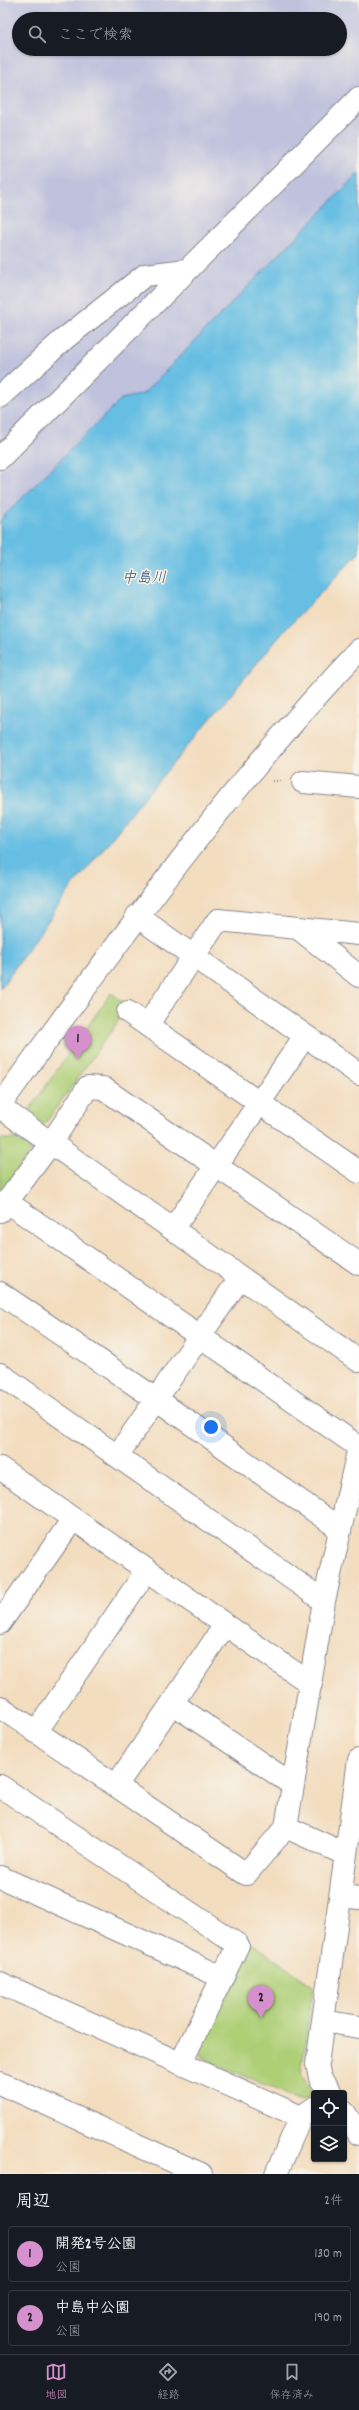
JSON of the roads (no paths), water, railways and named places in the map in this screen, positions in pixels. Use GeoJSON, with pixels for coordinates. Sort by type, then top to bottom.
{"type":"FeatureCollection","features":[{"type":"Feature","properties":{"kind":"street"},"geometry":{"type":"LineString","coordinates":[[0,458],[359,98]]}},
{"type":"Feature","properties":{"kind":"street"},"geometry":{"type":"LineString","coordinates":[[0,397],[63,340],[145,275],[187,270]]}},
{"type":"Feature","properties":{"kind":"street"},"geometry":{"type":"LineString","coordinates":[[359,650],[260,759],[137,916],[0,1106],[240,1278],[359,1361]]}},
{"type":"Feature","properties":{"kind":"street"},"geometry":{"type":"LineString","coordinates":[[303,782],[359,787]]}},
{"type":"Feature","properties":{"kind":"street"},"geometry":{"type":"LineString","coordinates":[[137,916],[359,1074]]}},
{"type":"Feature","properties":{"kind":"street"},"geometry":{"type":"LineString","coordinates":[[148,1024],[218,920],[359,934]]}},
{"type":"Feature","properties":{"kind":"street"},"geometry":{"type":"LineString","coordinates":[[298,928],[359,976]]}},
{"type":"Feature","properties":{"kind":"street"},"geometry":{"type":"LineString","coordinates":[[128,1012],[148,1024],[359,1172]]}},
{"type":"Feature","properties":{"kind":"street"},"geometry":{"type":"LineString","coordinates":[[173,1229],[305,1036]]}},
{"type":"Feature","properties":{"kind":"street"},"geometry":{"type":"LineString","coordinates":[[0,1707],[246,1874],[286,1827],[324,1601],[359,1447],[200,1337],[4,1206],[51,1143],[88,1087],[103,1088],[359,1264]]}},
{"type":"Feature","properties":{"kind":"street"},"geometry":{"type":"LineString","coordinates":[[117,1456],[240,1278]]}},
{"type":"Feature","properties":{"kind":"street"},"geometry":{"type":"LineString","coordinates":[[0,1293],[156,1399],[340,1529]]}},
{"type":"Feature","properties":{"kind":"street"},"geometry":{"type":"LineString","coordinates":[[0,1374],[324,1601]]}},
{"type":"Feature","properties":{"kind":"street"},"geometry":{"type":"LineString","coordinates":[[0,1468],[311,1684]]}},
{"type":"Feature","properties":{"kind":"street"},"geometry":{"type":"LineString","coordinates":[[0,1623],[73,1520]]}},
{"type":"Feature","properties":{"kind":"street"},"geometry":{"type":"LineString","coordinates":[[36,1732],[147,1570]]}},
{"type":"Feature","properties":{"kind":"street"},"geometry":{"type":"LineString","coordinates":[[116,1786],[225,1624]]}},
{"type":"Feature","properties":{"kind":"street"},"geometry":{"type":"LineString","coordinates":[[172,1702],[293,1785]]}},
{"type":"Feature","properties":{"kind":"street"},"geometry":{"type":"LineString","coordinates":[[329,2090],[320,2078],[317,2064],[323,2021],[350,1897],[345,1854],[358,1767]]}},
{"type":"Feature","properties":{"kind":"street"},"geometry":{"type":"LineString","coordinates":[[0,1786],[238,1945],[182,2062]]}},
{"type":"Feature","properties":{"kind":"street"},"geometry":{"type":"LineString","coordinates":[[286,1827],[345,1854]]}},
{"type":"Feature","properties":{"kind":"street"},"geometry":{"type":"LineString","coordinates":[[0,1877],[222,1977]]}},
{"type":"Feature","properties":{"kind":"street"},"geometry":{"type":"LineString","coordinates":[[0,1983],[182,2062],[307,2112],[276,2174]]}},
{"type":"Feature","properties":{"kind":"street"},"geometry":{"type":"LineString","coordinates":[[323,2021],[359,2027]]}},
{"type":"Feature","properties":{"kind":"street"},"geometry":{"type":"LineString","coordinates":[[0,2084],[193,2172]]}},
{"type":"Feature","properties":{"kind":"street"},"geometry":{"type":"LineString","coordinates":[[347,2116],[359,2134]]}},
{"type":"Feature","properties":{"kind":"water","name":"中島川"},"geometry":{"type":"Polygon","coordinates":[[[359,173],[359,553],[285,630],[149,792],[69,891],[0,989],[0,520],[121,399],[143,394],[359,173]]]}},
{"type":"Feature","properties":{"kind":"place","name":"開発2号公園"},"geometry":{"type":"Point","coordinates":[78,1059]}},
{"type":"Feature","properties":{"kind":"place","name":"中島中公園"},"geometry":{"type":"Point","coordinates":[261,2018]}}]}
